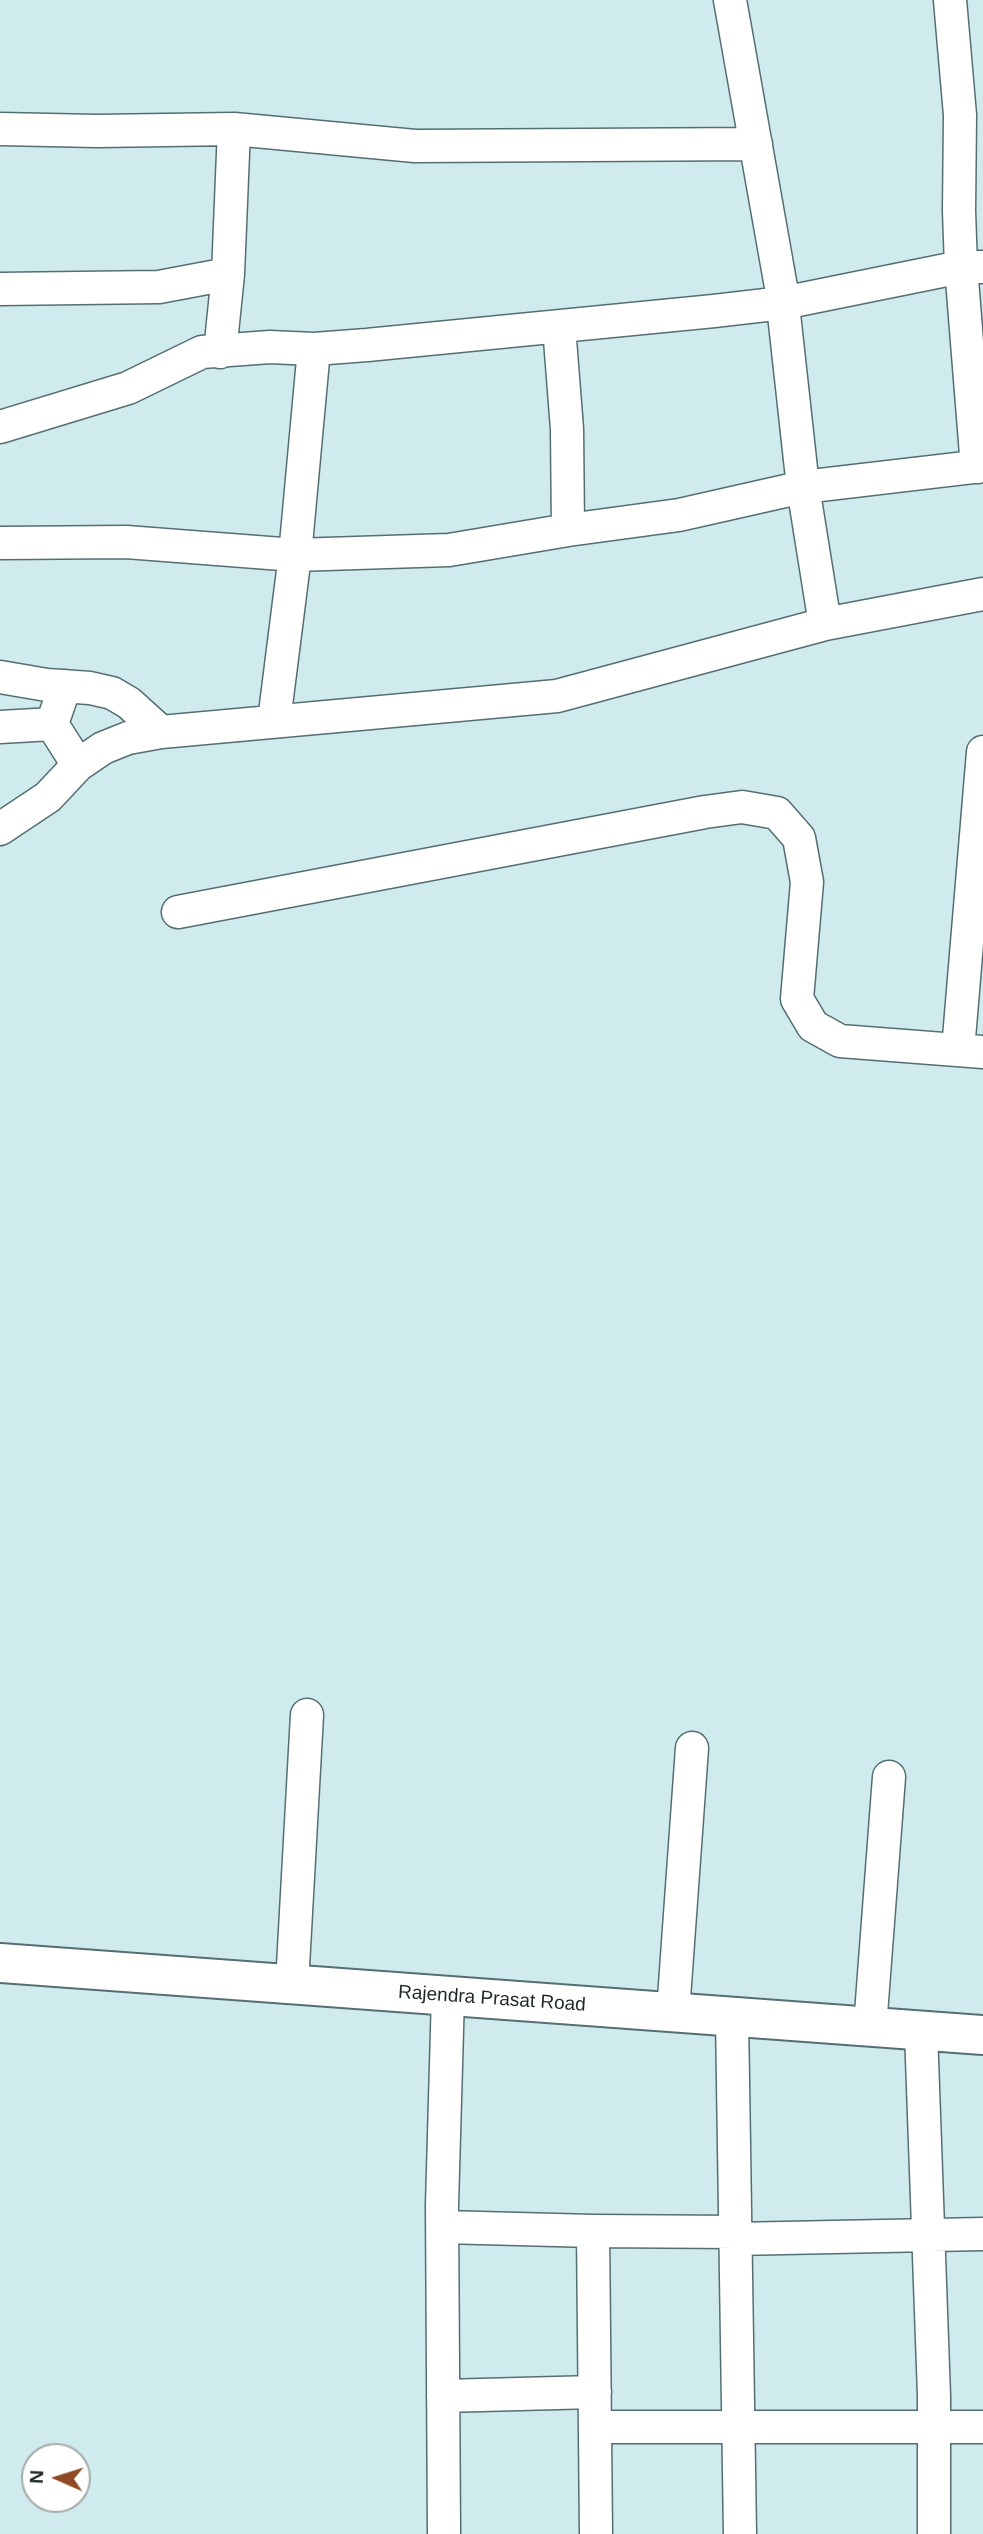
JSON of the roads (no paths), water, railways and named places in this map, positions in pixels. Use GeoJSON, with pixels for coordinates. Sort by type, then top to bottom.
{"type":"FeatureCollection","features":[{"type":"Feature","properties":{"kind":"street"},"geometry":{"type":"LineString","coordinates":[[730,0],[783,303],[803,487],[825,624]]}},
{"type":"Feature","properties":{"kind":"street"},"geometry":{"type":"LineString","coordinates":[[0,544],[126,542],[295,555],[449,550],[679,515],[803,487],[980,467],[972,267],[959,211],[960,115],[950,0]]}},
{"type":"Feature","properties":{"kind":"street"},"geometry":{"type":"LineString","coordinates":[[0,129],[233,129],[415,146],[755,144]]}},
{"type":"Feature","properties":{"kind":"street"},"geometry":{"type":"LineString","coordinates":[[220,352],[228,274],[233,129]]}},
{"type":"Feature","properties":{"kind":"street"},"geometry":{"type":"LineString","coordinates":[[0,428],[128,388],[202,352],[270,347],[314,349],[783,303],[972,267]]}},
{"type":"Feature","properties":{"kind":"street"},"geometry":{"type":"LineString","coordinates":[[0,289],[159,287],[228,274]]}},
{"type":"Feature","properties":{"kind":"street"},"geometry":{"type":"LineString","coordinates":[[559,327],[567,429],[568,530]]}},
{"type":"Feature","properties":{"kind":"street"},"geometry":{"type":"LineString","coordinates":[[274,721],[295,555],[314,349]]}},
{"type":"Feature","properties":{"kind":"street"},"geometry":{"type":"LineString","coordinates":[[0,829],[48,797],[78,765],[103,748],[128,738],[161,732],[557,696],[825,624],[983,594]]}},
{"type":"Feature","properties":{"kind":"street"},"geometry":{"type":"LineString","coordinates":[[0,677],[112,693],[129,703],[161,732]]}},
{"type":"Feature","properties":{"kind":"street"},"geometry":{"type":"LineString","coordinates":[[52,724],[65,686]]}},
{"type":"Feature","properties":{"kind":"street"},"geometry":{"type":"LineString","coordinates":[[0,727],[52,724]]}},
{"type":"Feature","properties":{"kind":"street"},"geometry":{"type":"LineString","coordinates":[[52,724],[78,765]]}},
{"type":"Feature","properties":{"kind":"street"},"geometry":{"type":"LineString","coordinates":[[178,912],[705,812],[742,807],[777,813],[799,838],[807,881],[797,999],[813,1026],[839,1041],[971,1051],[983,752]]}},
{"type":"Feature","properties":{"kind":"street"},"geometry":{"type":"LineString","coordinates":[[292,1984],[307,1715]]}},
{"type":"Feature","properties":{"kind":"street"},"geometry":{"type":"LineString","coordinates":[[673,2012],[692,1748]]}},
{"type":"Feature","properties":{"kind":"street"},"geometry":{"type":"LineString","coordinates":[[870,2027],[889,1777]]}},
{"type":"Feature","properties":{"kind":"street","name":"Rajendra Prasat Road"},"geometry":{"type":"LineString","coordinates":[[0,1963],[983,2035]]}},
{"type":"Feature","properties":{"kind":"street"},"geometry":{"type":"LineString","coordinates":[[444,2534],[443,2227],[447,1996]]}},
{"type":"Feature","properties":{"kind":"street"},"geometry":{"type":"LineString","coordinates":[[732,2017],[740,2534]]}},
{"type":"Feature","properties":{"kind":"street"},"geometry":{"type":"LineString","coordinates":[[920,2031],[934,2427],[934,2534]]}},
{"type":"Feature","properties":{"kind":"street"},"geometry":{"type":"LineString","coordinates":[[443,2227],[735,2236],[983,2234]]}},
{"type":"Feature","properties":{"kind":"street"},"geometry":{"type":"LineString","coordinates":[[593,2231],[596,2534]]}},
{"type":"Feature","properties":{"kind":"street"},"geometry":{"type":"LineString","coordinates":[[443,2396],[595,2392]]}},
{"type":"Feature","properties":{"kind":"street"},"geometry":{"type":"LineString","coordinates":[[595,2427],[983,2427]]}}]}
